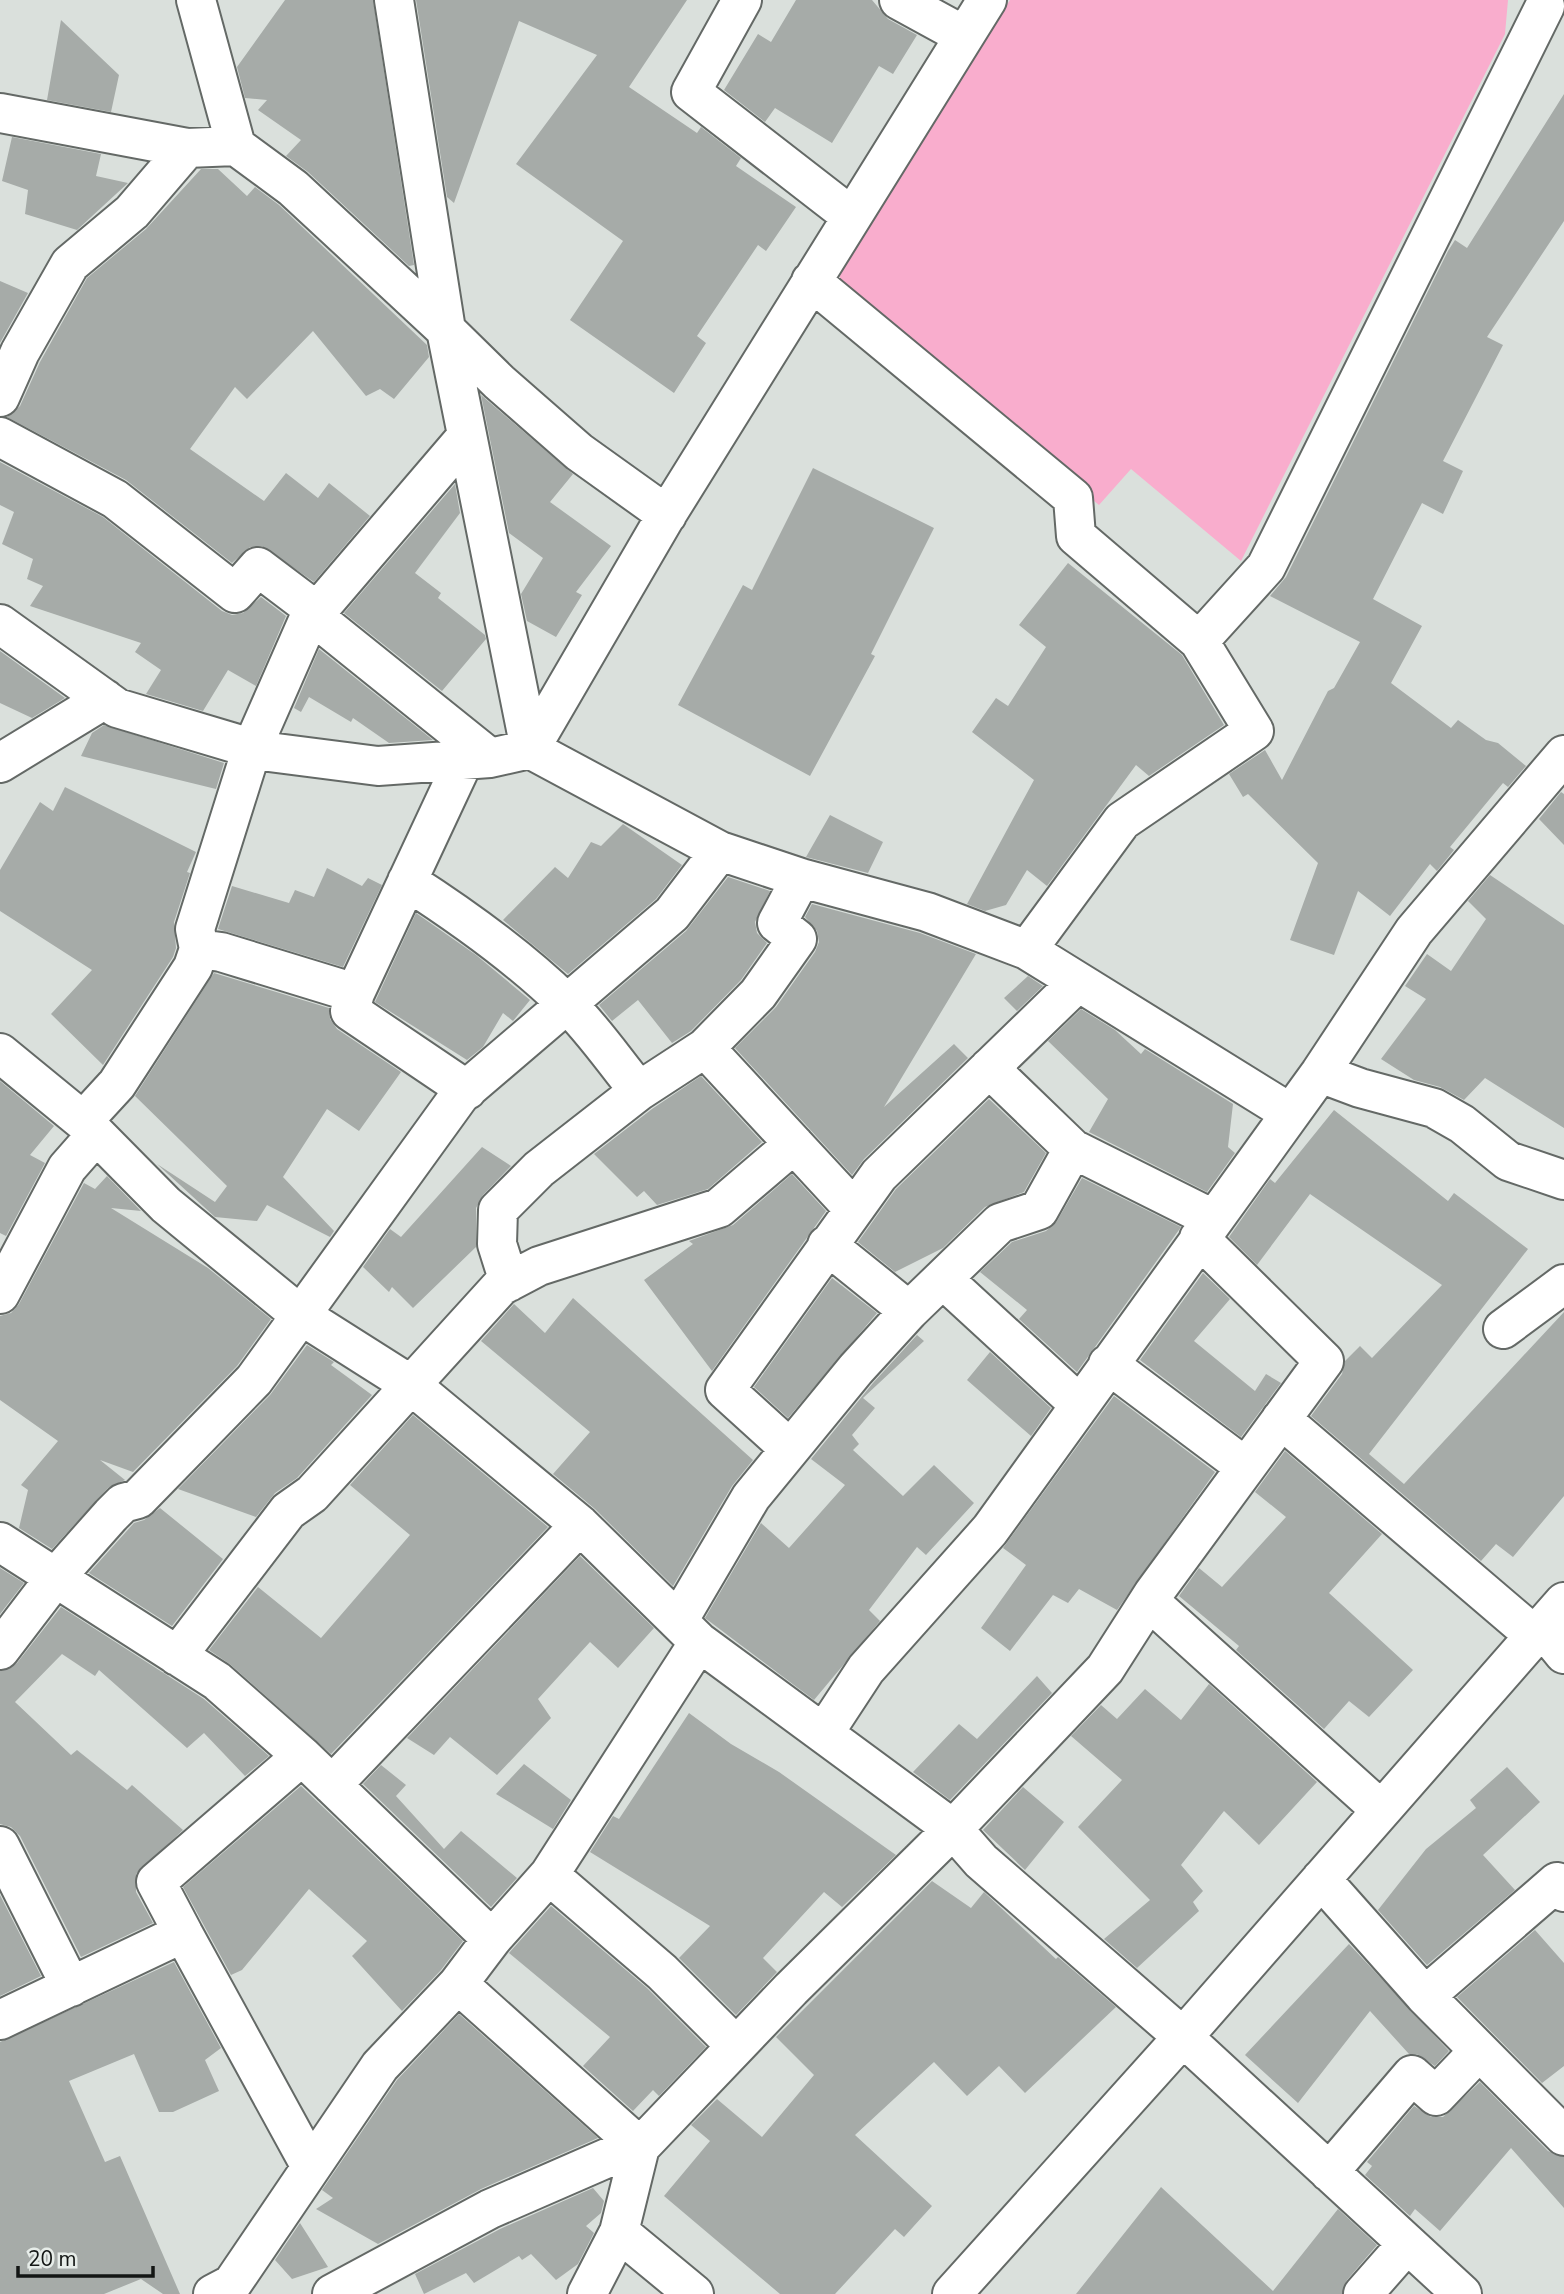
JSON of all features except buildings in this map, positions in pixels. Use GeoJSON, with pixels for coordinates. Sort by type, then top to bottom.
{"type":"FeatureCollection","features":[{"type":"Feature","properties":{"kind":"street"},"geometry":{"type":"LineString","coordinates":[[196,0],[236,146],[293,188],[499,382],[579,452],[667,515]]}},
{"type":"Feature","properties":{"kind":"street"},"geometry":{"type":"LineString","coordinates":[[394,0],[446,330],[530,749]]}},
{"type":"Feature","properties":{"kind":"street"},"geometry":{"type":"LineString","coordinates":[[743,0],[691,92],[851,216]]}},
{"type":"Feature","properties":{"kind":"street"},"geometry":{"type":"LineString","coordinates":[[899,0],[963,35]]}},
{"type":"Feature","properties":{"kind":"street"},"geometry":{"type":"LineString","coordinates":[[530,749],[667,515],[987,0]]}},
{"type":"Feature","properties":{"kind":"street"},"geometry":{"type":"LineString","coordinates":[[1199,641],[1266,567],[1548,8]]}},
{"type":"Feature","properties":{"kind":"street"},"geometry":{"type":"LineString","coordinates":[[0,113],[187,148],[236,146]]}},
{"type":"Feature","properties":{"kind":"street"},"geometry":{"type":"LineString","coordinates":[[0,397],[26,341],[70,264],[132,212],[187,148]]}},
{"type":"Feature","properties":{"kind":"street"},"geometry":{"type":"LineString","coordinates":[[811,281],[1073,498],[1076,536],[1199,641],[1254,731],[1122,821],[1027,950]]}},
{"type":"Feature","properties":{"kind":"street"},"geometry":{"type":"LineString","coordinates":[[0,1294],[90,1128],[193,967],[199,948],[195,929],[252,748],[307,623],[467,436]]}},
{"type":"Feature","properties":{"kind":"street"},"geometry":{"type":"LineString","coordinates":[[0,437],[115,499],[235,593],[258,567],[311,607],[315,614],[477,759]]}},
{"type":"Feature","properties":{"kind":"street"},"geometry":{"type":"LineString","coordinates":[[2,631],[117,708],[252,748],[378,766],[477,759],[530,749],[720,851],[801,878],[927,912],[1027,950],[1290,1113]]}},
{"type":"Feature","properties":{"kind":"street"},"geometry":{"type":"LineString","coordinates":[[0,763],[105,699]]}},
{"type":"Feature","properties":{"kind":"street"},"geometry":{"type":"LineString","coordinates":[[824,1733],[866,1669],[990,1530],[1320,1073],[1414,931],[1564,756]]}},
{"type":"Feature","properties":{"kind":"street"},"geometry":{"type":"LineString","coordinates":[[467,1090],[350,1011],[355,993],[407,881],[477,759]]}},
{"type":"Feature","properties":{"kind":"street"},"geometry":{"type":"LineString","coordinates":[[0,1650],[55,1578],[123,1503],[138,1499],[254,1380],[299,1314],[467,1090],[672,914],[720,851]]}},
{"type":"Feature","properties":{"kind":"street"},"geometry":{"type":"LineString","coordinates":[[509,1282],[497,1244],[498,1210],[539,1169],[639,1090],[705,1048],[758,994],[797,939],[777,923],[801,878]]}},
{"type":"Feature","properties":{"kind":"street"},"geometry":{"type":"LineString","coordinates":[[407,881],[468,920],[569,1005],[639,1090]]}},
{"type":"Feature","properties":{"kind":"street"},"geometry":{"type":"LineString","coordinates":[[199,948],[221,952],[355,993]]}},
{"type":"Feature","properties":{"kind":"street"},"geometry":{"type":"LineString","coordinates":[[789,1448],[725,1390],[879,1175],[1078,982]]}},
{"type":"Feature","properties":{"kind":"street"},"geometry":{"type":"LineString","coordinates":[[705,1048],[853,1208]]}},
{"type":"Feature","properties":{"kind":"street"},"geometry":{"type":"LineString","coordinates":[[0,1053],[90,1128],[166,1205],[299,1314],[411,1385],[580,1525],[689,1632],[953,1829],[981,1861],[1183,2037],[1462,2294]]}},
{"type":"Feature","properties":{"kind":"street"},"geometry":{"type":"LineString","coordinates":[[587,2294],[619,2232],[640,2147],[736,2046],[953,1829],[1105,1669],[1149,1601],[1244,1466],[1324,1361],[1206,1228],[1073,1150],[989,1068]]}},
{"type":"Feature","properties":{"kind":"street"},"geometry":{"type":"LineString","coordinates":[[1320,1073],[1360,1088],[1434,1108],[1462,1124],[1508,1161],[1563,1182]]}},
{"type":"Feature","properties":{"kind":"street"},"geometry":{"type":"LineString","coordinates":[[177,1656],[288,1511],[312,1494],[501,1286],[539,1266],[719,1208],[794,1144]]}},
{"type":"Feature","properties":{"kind":"street"},"geometry":{"type":"LineString","coordinates":[[231,2289],[380,2066],[458,1984],[492,1939],[550,1875],[689,1632],[751,1497],[789,1448],[909,1311],[1000,1223],[1040,1210],[1073,1150]]}},
{"type":"Feature","properties":{"kind":"street"},"geometry":{"type":"LineString","coordinates":[[827,1245],[909,1311]]}},
{"type":"Feature","properties":{"kind":"street"},"geometry":{"type":"LineString","coordinates":[[943,1279],[1080,1405]]}},
{"type":"Feature","properties":{"kind":"street"},"geometry":{"type":"LineString","coordinates":[[1503,1329],[1564,1284]]}},
{"type":"Feature","properties":{"kind":"street"},"geometry":{"type":"LineString","coordinates":[[1108,1364],[1244,1466]]}},
{"type":"Feature","properties":{"kind":"street"},"geometry":{"type":"LineString","coordinates":[[952,2294],[1183,2037],[1381,1810],[1551,1630],[1281,1419]]}},
{"type":"Feature","properties":{"kind":"street"},"geometry":{"type":"LineString","coordinates":[[332,1785],[580,1525]]}},
{"type":"Feature","properties":{"kind":"street"},"geometry":{"type":"LineString","coordinates":[[0,1542],[217,1681],[302,1756],[492,1939]]}},
{"type":"Feature","properties":{"kind":"street"},"geometry":{"type":"LineString","coordinates":[[1149,1601],[1381,1810]]}},
{"type":"Feature","properties":{"kind":"street"},"geometry":{"type":"LineString","coordinates":[[302,1756],[156,1882],[311,2168]]}},
{"type":"Feature","properties":{"kind":"street"},"geometry":{"type":"LineString","coordinates":[[0,1846],[71,1987]]}},
{"type":"Feature","properties":{"kind":"street"},"geometry":{"type":"LineString","coordinates":[[550,1875],[662,1972],[736,2046]]}},
{"type":"Feature","properties":{"kind":"street"},"geometry":{"type":"LineString","coordinates":[[1321,1879],[1425,1996],[1564,2136]]}},
{"type":"Feature","properties":{"kind":"street"},"geometry":{"type":"LineString","coordinates":[[1425,1996],[1557,1882],[1564,1892]]}},
{"type":"Feature","properties":{"kind":"street"},"geometry":{"type":"LineString","coordinates":[[0,2020],[183,1933]]}},
{"type":"Feature","properties":{"kind":"street"},"geometry":{"type":"LineString","coordinates":[[458,1984],[640,2147]]}},
{"type":"Feature","properties":{"kind":"street"},"geometry":{"type":"LineString","coordinates":[[1329,2172],[1412,2076],[1436,2096],[1479,2050]]}},
{"type":"Feature","properties":{"kind":"street"},"geometry":{"type":"LineString","coordinates":[[332,2294],[491,2209],[630,2148],[640,2147]]}},
{"type":"Feature","properties":{"kind":"street"},"geometry":{"type":"LineString","coordinates":[[619,2232],[694,2294]]}},
{"type":"Feature","properties":{"kind":"street"},"geometry":{"type":"LineString","coordinates":[[1363,2294],[1407,2244]]}},
{"type":"Feature","properties":{"kind":"shaded area"},"geometry":{"type":"Polygon","coordinates":[[[1010,0],[1508,0],[1505,34],[1241,561],[1131,469],[1099,505],[839,291],[841,259],[1010,0]]]}}]}
